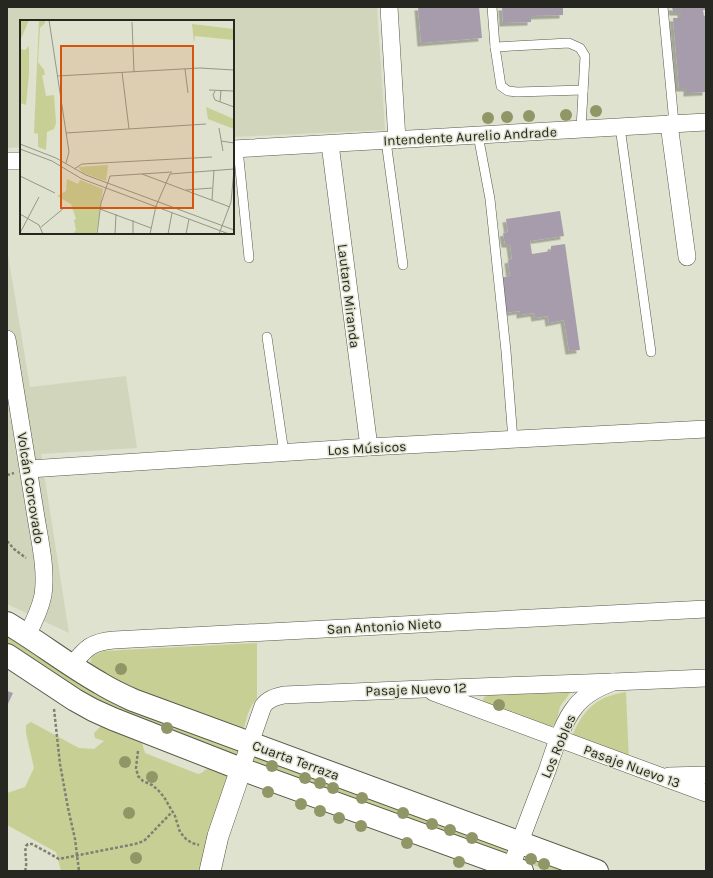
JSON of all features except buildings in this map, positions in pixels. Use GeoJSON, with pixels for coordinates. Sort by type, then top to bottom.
{"type":"FeatureCollection","features":[{"type":"Feature","properties":{"kind":"main road","name":"Cuarta Terraza"},"geometry":{"type":"LineString","coordinates":[[7,623],[101,684],[133,700],[597,871]]}},
{"type":"Feature","properties":{"kind":"main road","name":"Cuarta Terraza"},"geometry":{"type":"LineString","coordinates":[[7,655],[93,710],[154,736],[514,870]]}},
{"type":"Feature","properties":{"kind":"street"},"geometry":{"type":"LineString","coordinates":[[389,7],[392,140]]}},
{"type":"Feature","properties":{"kind":"street","name":"Intendente Aurelio Andrade"},"geometry":{"type":"LineString","coordinates":[[235,149],[706,122]]}},
{"type":"Feature","properties":{"kind":"street"},"geometry":{"type":"LineString","coordinates":[[672,123],[687,257]]}},
{"type":"Feature","properties":{"kind":"street","name":"Lautaro Miranda"},"geometry":{"type":"LineString","coordinates":[[330,144],[369,447]]}},
{"type":"Feature","properties":{"kind":"street"},"geometry":{"type":"LineString","coordinates":[[7,161],[20,161]]}},
{"type":"Feature","properties":{"kind":"street","name":"Volcán Corcovado"},"geometry":{"type":"LineString","coordinates":[[7,339],[29,469],[44,572],[43,596],[40,608],[38,615],[27,635]]}},
{"type":"Feature","properties":{"kind":"street","name":"Los Músicos"},"geometry":{"type":"LineString","coordinates":[[29,469],[369,447],[706,429]]}},
{"type":"Feature","properties":{"kind":"street","name":"San Antonio Nieto"},"geometry":{"type":"LineString","coordinates":[[72,665],[82,652],[91,645],[114,640],[706,609]]}},
{"type":"Feature","properties":{"kind":"street","name":"Los Robles"},"geometry":{"type":"LineString","coordinates":[[514,870],[520,842],[559,739],[570,714],[582,700],[600,687],[613,682],[706,678]]}},
{"type":"Feature","properties":{"kind":"street","name":"Pasaje Nuevo 12"},"geometry":{"type":"LineString","coordinates":[[250,744],[266,701],[274,697],[284,695],[613,682]]}},
{"type":"Feature","properties":{"kind":"street","name":"Pasaje Nuevo 13"},"geometry":{"type":"LineString","coordinates":[[423,689],[706,793]]}},
{"type":"Feature","properties":{"kind":"street"},"geometry":{"type":"LineString","coordinates":[[210,871],[224,819],[250,744]]}},
{"type":"Feature","properties":{"kind":"street"},"geometry":{"type":"LineString","coordinates":[[661,777],[706,775]]}},
{"type":"Feature","properties":{"kind":"lane"},"geometry":{"type":"LineString","coordinates":[[492,7],[495,47],[501,86],[508,91],[517,92],[583,90]]}},
{"type":"Feature","properties":{"kind":"lane"},"geometry":{"type":"LineString","coordinates":[[663,7],[672,123]]}},
{"type":"Feature","properties":{"kind":"lane"},"geometry":{"type":"LineString","coordinates":[[495,47],[569,43],[580,48],[585,56],[581,129]]}},
{"type":"Feature","properties":{"kind":"lane"},"geometry":{"type":"LineString","coordinates":[[620,127],[651,352]]}},
{"type":"Feature","properties":{"kind":"lane"},"geometry":{"type":"LineString","coordinates":[[478,135],[490,199],[506,351],[513,440]]}},
{"type":"Feature","properties":{"kind":"lane"},"geometry":{"type":"LineString","coordinates":[[392,140],[403,265]]}},
{"type":"Feature","properties":{"kind":"lane"},"geometry":{"type":"LineString","coordinates":[[235,149],[249,258]]}},
{"type":"Feature","properties":{"kind":"lane"},"geometry":{"type":"LineString","coordinates":[[267,337],[284,453]]}},
{"type":"Feature","properties":{"kind":"path"},"geometry":{"type":"LineString","coordinates":[[54,702],[60,764],[75,838],[78,871]]}},
{"type":"Feature","properties":{"kind":"path"},"geometry":{"type":"LineString","coordinates":[[138,751],[136,768],[138,776],[143,781],[152,785],[158,790],[175,816],[180,832],[192,843],[200,846],[216,846]]}},
{"type":"Feature","properties":{"kind":"path"},"geometry":{"type":"LineString","coordinates":[[25,871],[27,865],[25,850],[28,844],[32,844],[59,859],[128,846],[144,841],[172,812]]}},
{"type":"Feature","properties":{"kind":"shaded area"},"geometry":{"type":"Polygon","coordinates":[[[7,7],[377,7],[385,130],[234,137],[234,20],[20,20],[20,147],[7,148],[7,7]]]}},
{"type":"Feature","properties":{"kind":"shaded area"},"geometry":{"type":"Polygon","coordinates":[[[7,249],[30,387],[126,376],[137,448],[41,454],[69,633],[7,604],[7,249]]]}},
{"type":"Feature","properties":{"kind":"green space"},"geometry":{"type":"Polygon","coordinates":[[[7,633],[238,749],[239,752],[237,756],[144,723],[88,696],[7,644],[7,633]]]}},
{"type":"Feature","properties":{"kind":"green space"},"geometry":{"type":"Polygon","coordinates":[[[257,643],[257,699],[249,710],[243,733],[140,695],[99,674],[90,664],[92,656],[104,651],[257,643]]]}},
{"type":"Feature","properties":{"kind":"green space"},"geometry":{"type":"Polygon","coordinates":[[[570,691],[560,707],[554,725],[551,726],[547,726],[483,701],[484,697],[489,695],[570,691]]]}},
{"type":"Feature","properties":{"kind":"green space"},"geometry":{"type":"Polygon","coordinates":[[[626,692],[629,761],[571,738],[580,720],[591,706],[606,697],[626,692]]]}},
{"type":"Feature","properties":{"kind":"green space"},"geometry":{"type":"Polygon","coordinates":[[[31,722],[79,748],[94,749],[104,741],[95,738],[94,733],[101,726],[107,724],[141,740],[145,753],[198,774],[211,768],[226,774],[228,780],[202,871],[61,871],[56,852],[7,825],[7,793],[25,787],[34,768],[26,733],[26,725],[31,722]]]}},
{"type":"Feature","properties":{"kind":"green space"},"geometry":{"type":"Polygon","coordinates":[[[258,756],[504,844],[508,850],[505,854],[254,764],[253,760],[258,756]]]}},
{"type":"Feature","properties":{"kind":"green space"},"geometry":{"type":"Polygon","coordinates":[[[526,856],[578,871],[549,871],[526,862],[526,856]]]}}]}
